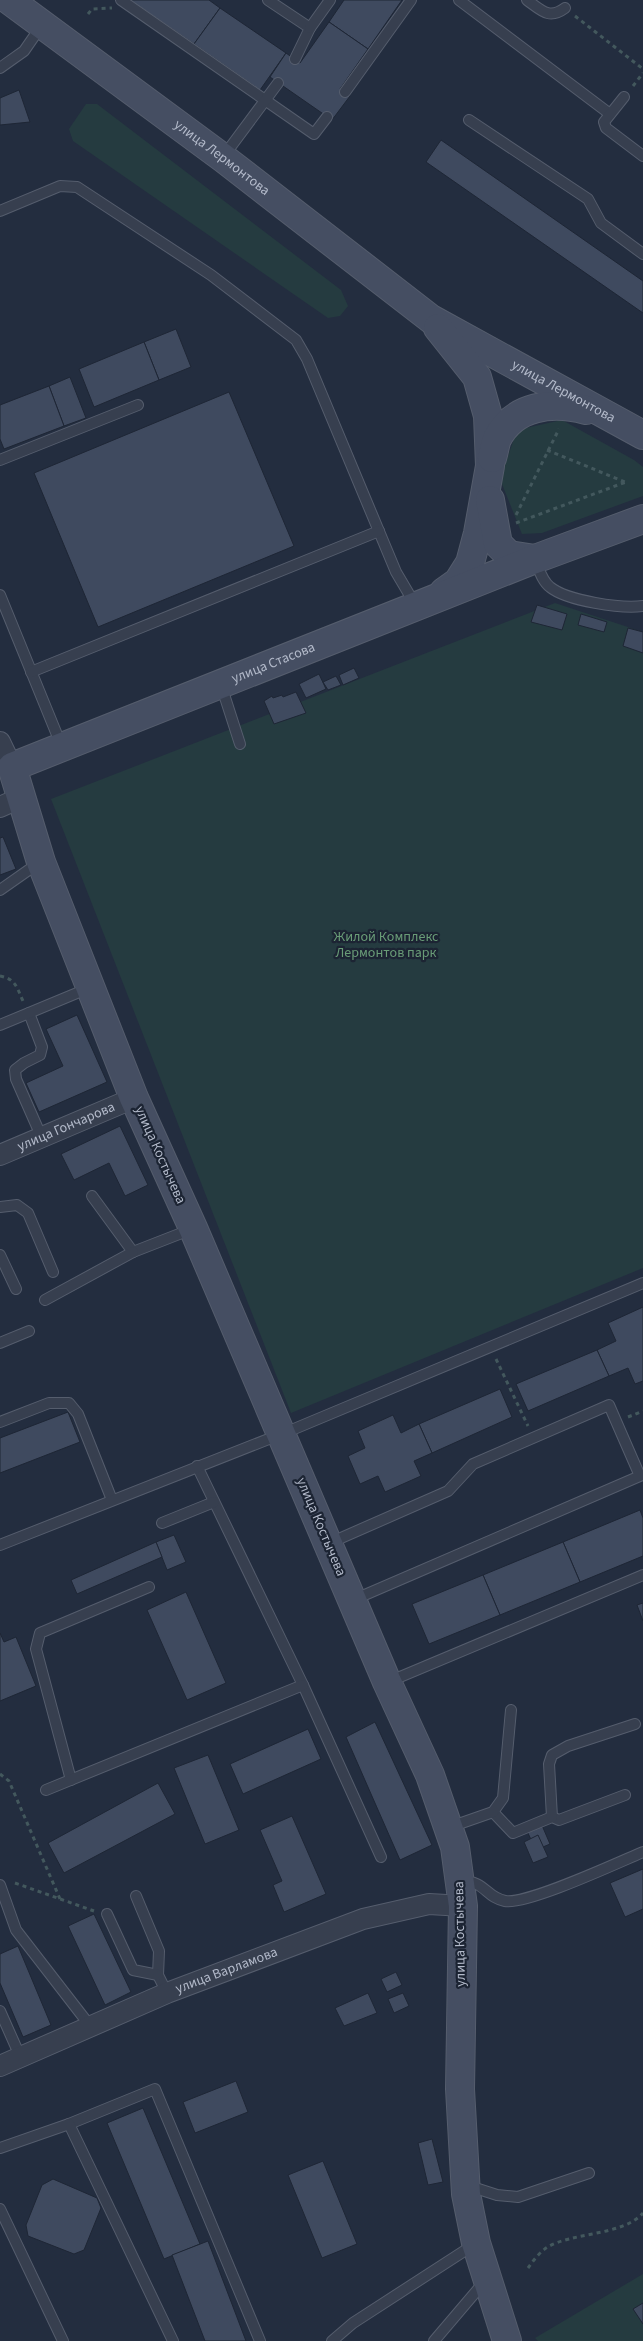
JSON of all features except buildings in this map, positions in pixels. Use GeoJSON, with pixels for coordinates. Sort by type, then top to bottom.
{"type":"FeatureCollection","features":[{"type":"Feature","properties":{"kind":"street","name":"улица Лермонтова"},"geometry":{"type":"LineString","coordinates":[[9,0],[222,158],[431,319],[638,434]]}},
{"type":"Feature","properties":{"kind":"street","name":"улица Лермонтова"},"geometry":{"type":"LineString","coordinates":[[423,604],[458,582],[470,563],[478,532],[490,466],[488,416],[477,377],[431,319]]}},
{"type":"Feature","properties":{"kind":"street"},"geometry":{"type":"LineString","coordinates":[[535,559],[509,555],[498,544],[490,504],[490,466],[497,439],[512,418],[533,408],[557,405],[585,409],[638,434]]}},
{"type":"Feature","properties":{"kind":"street","name":"улица Стасова"},"geometry":{"type":"LineString","coordinates":[[12,767],[535,559],[643,519]]}},
{"type":"Feature","properties":{"kind":"street","name":"улица Костычева"},"geometry":{"type":"LineString","coordinates":[[0,742],[12,767],[10,803],[41,862],[92,987],[134,1098],[193,1228],[387,1682],[430,1775],[456,1847],[461,1894],[460,2089],[465,2185],[468,2210],[476,2243],[486,2280],[507,2341]]}},
{"type":"Feature","properties":{"kind":"street","name":"улица Гончарова"},"geometry":{"type":"LineString","coordinates":[[1,1151],[42,1138],[134,1098]]}},
{"type":"Feature","properties":{"kind":"street","name":"улица Варламова"},"geometry":{"type":"LineString","coordinates":[[0,2066],[167,1993],[364,1919],[429,1904],[461,1894]]}},
{"type":"Feature","properties":{"kind":"lane"},"geometry":{"type":"LineString","coordinates":[[121,0],[314,134],[327,117]]}},
{"type":"Feature","properties":{"kind":"lane"},"geometry":{"type":"LineString","coordinates":[[268,0],[310,28]]}},
{"type":"Feature","properties":{"kind":"lane"},"geometry":{"type":"LineString","coordinates":[[294,59],[310,28],[330,0]]}},
{"type":"Feature","properties":{"kind":"lane"},"geometry":{"type":"LineString","coordinates":[[345,92],[412,0]]}},
{"type":"Feature","properties":{"kind":"lane"},"geometry":{"type":"LineString","coordinates":[[459,0],[610,114]]}},
{"type":"Feature","properties":{"kind":"lane"},"geometry":{"type":"LineString","coordinates":[[528,0],[547,14],[557,14],[565,8]]}},
{"type":"Feature","properties":{"kind":"lane"},"geometry":{"type":"LineString","coordinates":[[0,68],[24,51],[42,25]]}},
{"type":"Feature","properties":{"kind":"lane"},"geometry":{"type":"LineString","coordinates":[[222,158],[278,83]]}},
{"type":"Feature","properties":{"kind":"lane"},"geometry":{"type":"LineString","coordinates":[[624,97],[604,122],[606,128],[643,156]]}},
{"type":"Feature","properties":{"kind":"lane"},"geometry":{"type":"LineString","coordinates":[[469,120],[588,199],[601,223],[643,254]]}},
{"type":"Feature","properties":{"kind":"lane"},"geometry":{"type":"LineString","coordinates":[[0,212],[60,186],[77,187],[211,275],[296,340],[307,359],[396,572],[423,604]]}},
{"type":"Feature","properties":{"kind":"lane"},"geometry":{"type":"LineString","coordinates":[[0,460],[138,405]]}},
{"type":"Feature","properties":{"kind":"lane"},"geometry":{"type":"LineString","coordinates":[[31,672],[379,531]]}},
{"type":"Feature","properties":{"kind":"lane"},"geometry":{"type":"LineString","coordinates":[[535,559],[542,576],[550,587],[568,596],[626,608],[643,606]]}},
{"type":"Feature","properties":{"kind":"lane"},"geometry":{"type":"LineString","coordinates":[[0,595],[62,747]]}},
{"type":"Feature","properties":{"kind":"lane"},"geometry":{"type":"LineString","coordinates":[[221,684],[240,744]]}},
{"type":"Feature","properties":{"kind":"lane"},"geometry":{"type":"LineString","coordinates":[[0,890],[41,862]]}},
{"type":"Feature","properties":{"kind":"lane"},"geometry":{"type":"LineString","coordinates":[[0,1025],[92,987]]}},
{"type":"Feature","properties":{"kind":"lane"},"geometry":{"type":"LineString","coordinates":[[29,1013],[42,1047],[40,1055],[24,1062],[15,1070],[16,1079],[42,1138]]}},
{"type":"Feature","properties":{"kind":"lane"},"geometry":{"type":"LineString","coordinates":[[92,1196],[133,1252]]}},
{"type":"Feature","properties":{"kind":"lane"},"geometry":{"type":"LineString","coordinates":[[0,1207],[17,1205],[28,1213],[53,1272]]}},
{"type":"Feature","properties":{"kind":"lane"},"geometry":{"type":"LineString","coordinates":[[44,1300],[133,1252],[193,1228]]}},
{"type":"Feature","properties":{"kind":"lane"},"geometry":{"type":"LineString","coordinates":[[0,1255],[16,1289]]}},
{"type":"Feature","properties":{"kind":"lane"},"geometry":{"type":"LineString","coordinates":[[0,1545],[281,1434],[643,1283]]}},
{"type":"Feature","properties":{"kind":"lane"},"geometry":{"type":"LineString","coordinates":[[0,1343],[29,1331]]}},
{"type":"Feature","properties":{"kind":"lane"},"geometry":{"type":"LineString","coordinates":[[0,1422],[49,1403],[69,1404],[78,1414],[112,1500]]}},
{"type":"Feature","properties":{"kind":"lane"},"geometry":{"type":"LineString","coordinates":[[330,1545],[341,1538],[448,1492],[473,1464],[609,1405],[640,1476],[352,1601]]}},
{"type":"Feature","properties":{"kind":"lane"},"geometry":{"type":"LineString","coordinates":[[197,1466],[303,1685],[381,1857]]}},
{"type":"Feature","properties":{"kind":"lane"},"geometry":{"type":"LineString","coordinates":[[162,1523],[214,1502]]}},
{"type":"Feature","properties":{"kind":"lane"},"geometry":{"type":"LineString","coordinates":[[387,1682],[643,1576]]}},
{"type":"Feature","properties":{"kind":"lane"},"geometry":{"type":"LineString","coordinates":[[71,1780],[36,1649],[40,1633],[149,1587]]}},
{"type":"Feature","properties":{"kind":"lane"},"geometry":{"type":"LineString","coordinates":[[46,1790],[303,1685]]}},
{"type":"Feature","properties":{"kind":"lane"},"geometry":{"type":"LineString","coordinates":[[449,1827],[493,1812],[503,1798],[511,1710]]}},
{"type":"Feature","properties":{"kind":"lane"},"geometry":{"type":"LineString","coordinates":[[552,1817],[549,1764],[552,1755],[568,1746],[635,1724]]}},
{"type":"Feature","properties":{"kind":"lane"},"geometry":{"type":"LineString","coordinates":[[493,1812],[513,1833],[552,1817],[559,1820],[625,1795]]}},
{"type":"Feature","properties":{"kind":"lane"},"geometry":{"type":"LineString","coordinates":[[461,1894],[472,1881],[481,1885],[493,1897],[506,1902],[528,1899],[643,1852]]}},
{"type":"Feature","properties":{"kind":"lane"},"geometry":{"type":"LineString","coordinates":[[4,1883],[16,1930],[91,2027]]}},
{"type":"Feature","properties":{"kind":"lane"},"geometry":{"type":"LineString","coordinates":[[136,1896],[160,1951],[158,1975],[167,1993]]}},
{"type":"Feature","properties":{"kind":"lane"},"geometry":{"type":"LineString","coordinates":[[103,1913],[133,1970],[158,1975]]}},
{"type":"Feature","properties":{"kind":"lane"},"geometry":{"type":"LineString","coordinates":[[0,2011],[20,2056]]}},
{"type":"Feature","properties":{"kind":"lane"},"geometry":{"type":"LineString","coordinates":[[0,2148],[69,2124],[155,2089],[260,2341]]}},
{"type":"Feature","properties":{"kind":"lane"},"geometry":{"type":"LineString","coordinates":[[69,2124],[173,2341]]}},
{"type":"Feature","properties":{"kind":"lane"},"geometry":{"type":"LineString","coordinates":[[465,2185],[497,2195],[518,2197],[589,2173]]}},
{"type":"Feature","properties":{"kind":"lane"},"geometry":{"type":"LineString","coordinates":[[0,2209],[63,2341]]}},
{"type":"Feature","properties":{"kind":"lane"},"geometry":{"type":"LineString","coordinates":[[332,2341],[353,2323],[476,2243]]}},
{"type":"Feature","properties":{"kind":"lane"},"geometry":{"type":"LineString","coordinates":[[434,2341],[486,2280]]}},
{"type":"Feature","properties":{"kind":"path"},"geometry":{"type":"LineString","coordinates":[[88,14],[92,8],[112,8]]}},
{"type":"Feature","properties":{"kind":"path"},"geometry":{"type":"LineString","coordinates":[[565,8],[643,69]]}},
{"type":"Feature","properties":{"kind":"path"},"geometry":{"type":"LineString","coordinates":[[547,450],[626,482],[511,524],[547,450],[560,427]]}},
{"type":"Feature","properties":{"kind":"path"},"geometry":{"type":"LineString","coordinates":[[0,976],[9,977],[16,982],[29,1013]]}},
{"type":"Feature","properties":{"kind":"path"},"geometry":{"type":"LineString","coordinates":[[490,1348],[534,1438]]}},
{"type":"Feature","properties":{"kind":"path"},"geometry":{"type":"LineString","coordinates":[[0,1774],[9,1782],[60,1900]]}},
{"type":"Feature","properties":{"kind":"path"},"geometry":{"type":"LineString","coordinates":[[4,1883],[103,1913]]}},
{"type":"Feature","properties":{"kind":"path"},"geometry":{"type":"LineString","coordinates":[[528,2268],[547,2247],[608,2230],[638,2219],[643,2213]]}},
{"type":"Feature","properties":{"kind":"green space"},"geometry":{"type":"Polygon","coordinates":[[[86,104],[97,104],[341,290],[348,306],[340,316],[328,318],[73,141],[69,129],[86,104]]]}},
{"type":"Feature","properties":{"kind":"green space"},"geometry":{"type":"Polygon","coordinates":[[[562,420],[634,460],[643,467],[643,496],[542,533],[522,534],[500,479],[517,430],[562,420]]]}},
{"type":"Feature","properties":{"kind":"green space","name":"Жилой Комплекс Лермонтов парк"},"geometry":{"type":"Polygon","coordinates":[[[555,603],[643,632],[643,1268],[291,1413],[51,799],[555,603]]]}},
{"type":"Feature","properties":{"kind":"green space"},"geometry":{"type":"Polygon","coordinates":[[[643,2274],[643,2341],[538,2341],[535,2338],[643,2274]]]}}]}
